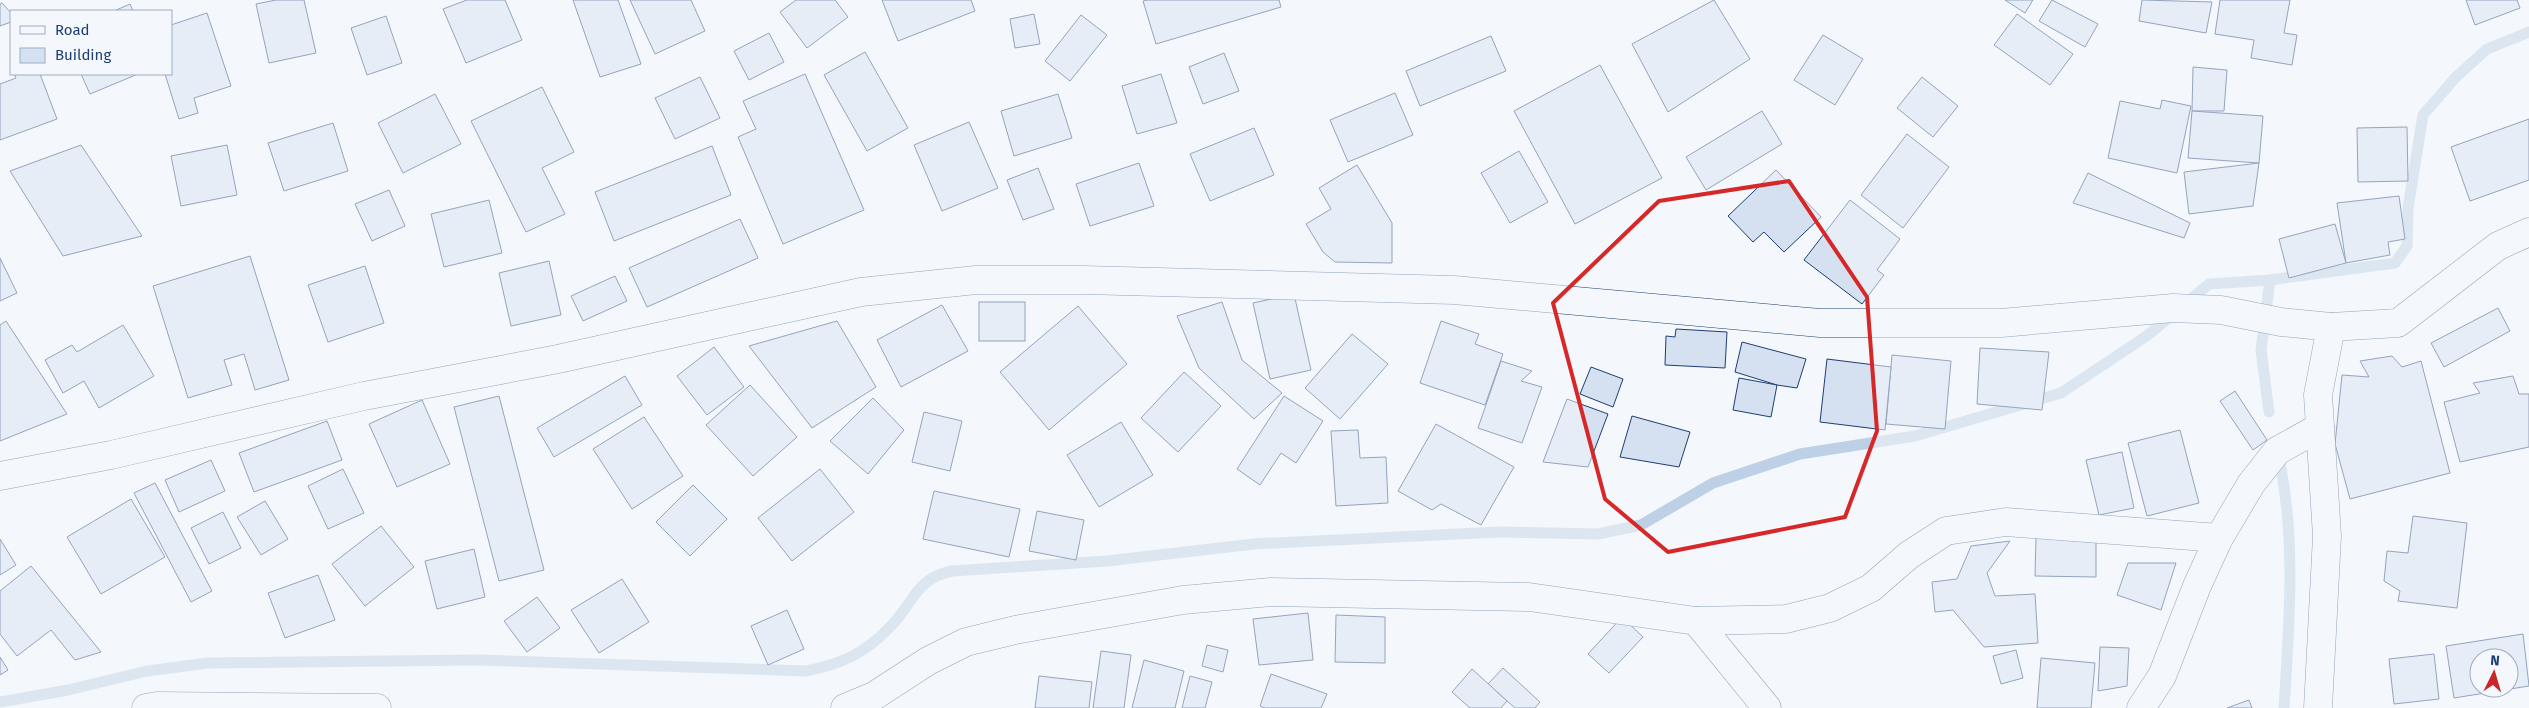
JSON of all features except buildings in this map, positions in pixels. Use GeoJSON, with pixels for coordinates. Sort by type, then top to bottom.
{"type":"FeatureCollection","features":[{"type":"Feature","properties":{"kind":"street"},"geometry":{"type":"LineString","coordinates":[[0,476],[111,455],[364,396],[568,356],[861,292],[976,280],[1084,280],[1454,290],[1820,322],[2001,323],[2173,308],[2220,310],[2281,322],[2331,327],[2398,322],[2498,246],[2529,232]]}},
{"type":"Feature","properties":{"kind":"street"},"geometry":{"type":"LineString","coordinates":[[2318,708],[2327,536],[2318,395],[2331,327]]}},
{"type":"Feature","properties":{"kind":"street"},"geometry":{"type":"LineString","coordinates":[[2141,708],[2162,676],[2197,586],[2219,538],[2251,484],[2277,451],[2320,427]]}},
{"type":"Feature","properties":{"kind":"street"},"geometry":{"type":"LineString","coordinates":[[845,708],[874,696],[928,661],[966,642],[1016,630],[1183,600],[1271,592],[1529,597],[1696,621],[1786,619],[1830,608],[1871,588],[1909,555],[1946,531],[2006,522],[2219,538]]}},
{"type":"Feature","properties":{"kind":"street"},"geometry":{"type":"LineString","coordinates":[[1696,621],[1767,708]]}},
{"type":"Feature","properties":{"kind":"street"},"geometry":{"type":"LineString","coordinates":[[146,708],[157,706],[378,708]]}},
{"type":"Feature","properties":{"kind":"highlighted area"},"geometry":{"type":"Polygon","coordinates":[[[1789,181],[1867,297],[1877,431],[1845,517],[1668,552],[1605,499],[1553,303],[1659,201],[1789,181]]]}},
{"type":"Feature","properties":{"kind":"waterway"},"geometry":{"type":"LineString","coordinates":[[0,702],[68,690],[147,671],[208,663],[478,660],[806,671],[851,657],[870,645],[897,619],[922,586],[939,575],[952,571],[1107,561],[1254,544],[1498,532],[1598,534],[1641,525],[1713,483],[1800,454],[1915,436],[2061,393],[2148,335],[2209,284],[2270,280],[2395,263],[2407,246],[2408,208],[2423,115],[2456,77],[2487,49],[2529,32]]}},
{"type":"Feature","properties":{"kind":"waterway"},"geometry":{"type":"LineString","coordinates":[[2269,412],[2261,350],[2270,280]]}},
{"type":"Feature","properties":{"kind":"waterway"},"geometry":{"type":"LineString","coordinates":[[2280,463],[2285,493],[2290,554],[2284,708]]}}]}
